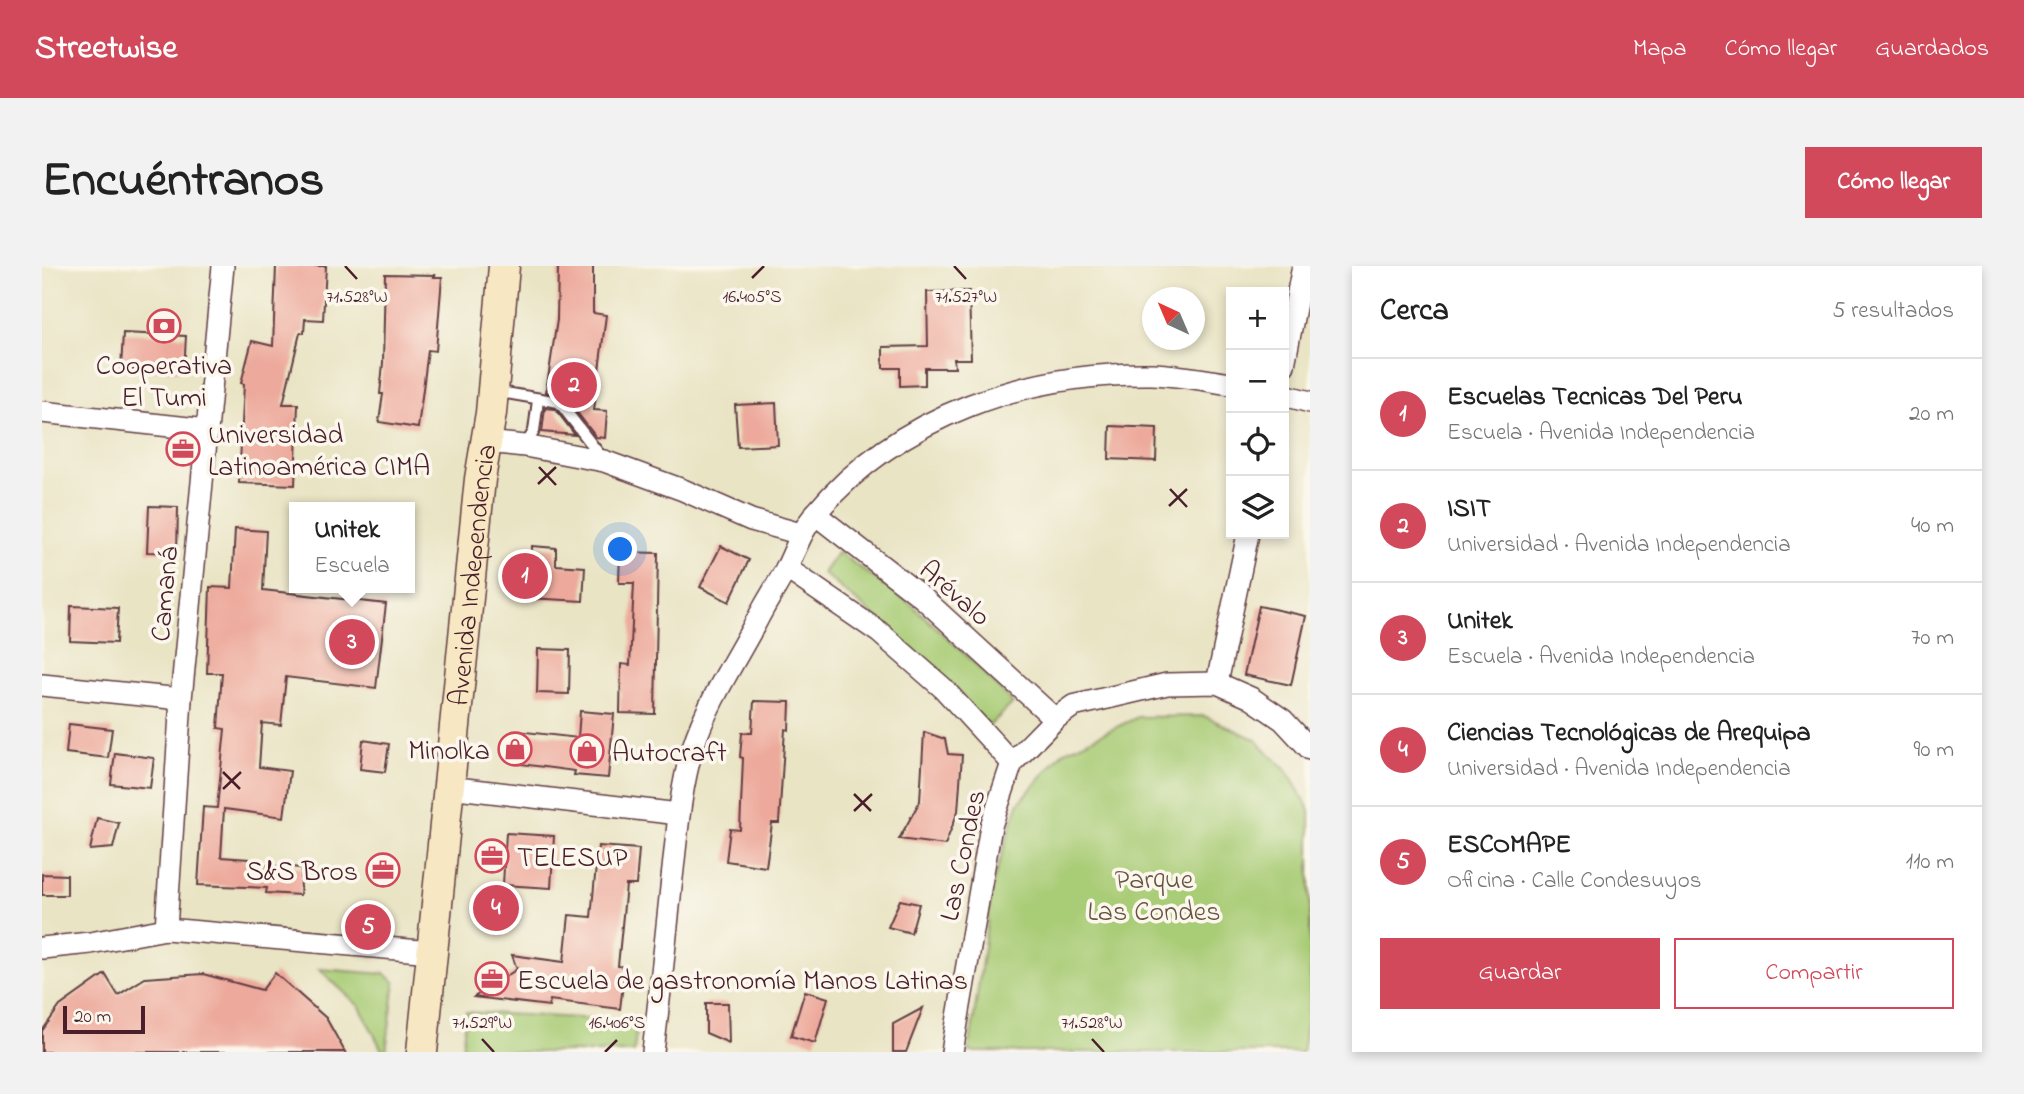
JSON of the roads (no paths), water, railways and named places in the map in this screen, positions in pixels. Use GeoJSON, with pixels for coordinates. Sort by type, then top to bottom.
{"type":"FeatureCollection","features":[{"type":"Feature","properties":{"kind":"main road","name":"Avenida Independencia"},"geometry":{"type":"LineString","coordinates":[[422,1052],[504,266]]}},
{"type":"Feature","properties":{"kind":"street","name":"Camaná"},"geometry":{"type":"LineString","coordinates":[[166,929],[181,699],[223,266]]}},
{"type":"Feature","properties":{"kind":"street"},"geometry":{"type":"LineString","coordinates":[[1287,350],[1303,266]]}},
{"type":"Feature","properties":{"kind":"street"},"geometry":{"type":"LineString","coordinates":[[653,1052],[679,814],[693,748],[709,709],[786,568],[801,534],[816,514],[839,488],[876,458],[915,432],[951,413],[998,395],[1038,384],[1098,376],[1155,374],[1226,383]]}},
{"type":"Feature","properties":{"kind":"street"},"geometry":{"type":"LineString","coordinates":[[1289,396],[1310,402]]}},
{"type":"Feature","properties":{"kind":"street"},"geometry":{"type":"LineString","coordinates":[[42,412],[207,430]]}},
{"type":"Feature","properties":{"kind":"street"},"geometry":{"type":"LineString","coordinates":[[487,442],[525,446],[604,461],[683,490],[751,520],[801,534]]}},
{"type":"Feature","properties":{"kind":"street","name":"Arévalo"},"geometry":{"type":"LineString","coordinates":[[816,514],[923,598],[1055,719]]}},
{"type":"Feature","properties":{"kind":"street"},"geometry":{"type":"LineString","coordinates":[[1216,683],[1247,539]]}},
{"type":"Feature","properties":{"kind":"street"},"geometry":{"type":"LineString","coordinates":[[786,568],[879,632],[943,688],[1012,763]]}},
{"type":"Feature","properties":{"kind":"street","name":"Las Condes"},"geometry":{"type":"LineString","coordinates":[[952,1052],[991,826],[1012,763],[1055,719],[1073,706],[1167,684],[1216,683],[1251,698],[1283,720],[1310,750]]}},
{"type":"Feature","properties":{"kind":"street"},"geometry":{"type":"LineString","coordinates":[[42,685],[181,699]]}},
{"type":"Feature","properties":{"kind":"street"},"geometry":{"type":"LineString","coordinates":[[448,787],[679,814]]}},
{"type":"Feature","properties":{"kind":"street"},"geometry":{"type":"LineString","coordinates":[[42,947],[90,943],[166,929],[432,953]]}},
{"type":"Feature","properties":{"kind":"lane"},"geometry":{"type":"LineString","coordinates":[[493,391],[559,402],[604,461]]}},
{"type":"Feature","properties":{"kind":"lane"},"geometry":{"type":"LineString","coordinates":[[525,446],[534,431],[538,400]]}},
{"type":"Feature","properties":{"kind":"place","name":"Cooperativa El Tumi"},"geometry":{"type":"Point","coordinates":[164,326]}},
{"type":"Feature","properties":{"kind":"place","name":"ISIT"},"geometry":{"type":"Point","coordinates":[574,385]}},
{"type":"Feature","properties":{"kind":"place","name":"Universidad Latinoamérica CIMA"},"geometry":{"type":"Point","coordinates":[183,449]}},
{"type":"Feature","properties":{"kind":"place","name":"Escuelas Tecnicas Del Peru"},"geometry":{"type":"Point","coordinates":[525,576]}},
{"type":"Feature","properties":{"kind":"place","name":"Unitek"},"geometry":{"type":"Point","coordinates":[352,642]}},
{"type":"Feature","properties":{"kind":"place","name":"Minolka"},"geometry":{"type":"Point","coordinates":[515,749]}},
{"type":"Feature","properties":{"kind":"place","name":"Autocraft"},"geometry":{"type":"Point","coordinates":[587,751]}},
{"type":"Feature","properties":{"kind":"place","name":"TELESUP"},"geometry":{"type":"Point","coordinates":[492,856]}},
{"type":"Feature","properties":{"kind":"place","name":"S&S Bros"},"geometry":{"type":"Point","coordinates":[383,870]}},
{"type":"Feature","properties":{"kind":"place","name":"Ciencias Tecnológicas de Arequipa"},"geometry":{"type":"Point","coordinates":[496,908]}},
{"type":"Feature","properties":{"kind":"place","name":"ESCOMAPE"},"geometry":{"type":"Point","coordinates":[368,927]}},
{"type":"Feature","properties":{"kind":"place","name":"Escuela de gastronomía Manos Latinas"},"geometry":{"type":"Point","coordinates":[492,979]}},
{"type":"Feature","properties":{"kind":"park label","name":"Parque Las Condes"},"geometry":{"type":"Point","coordinates":[1154,894]}}]}
